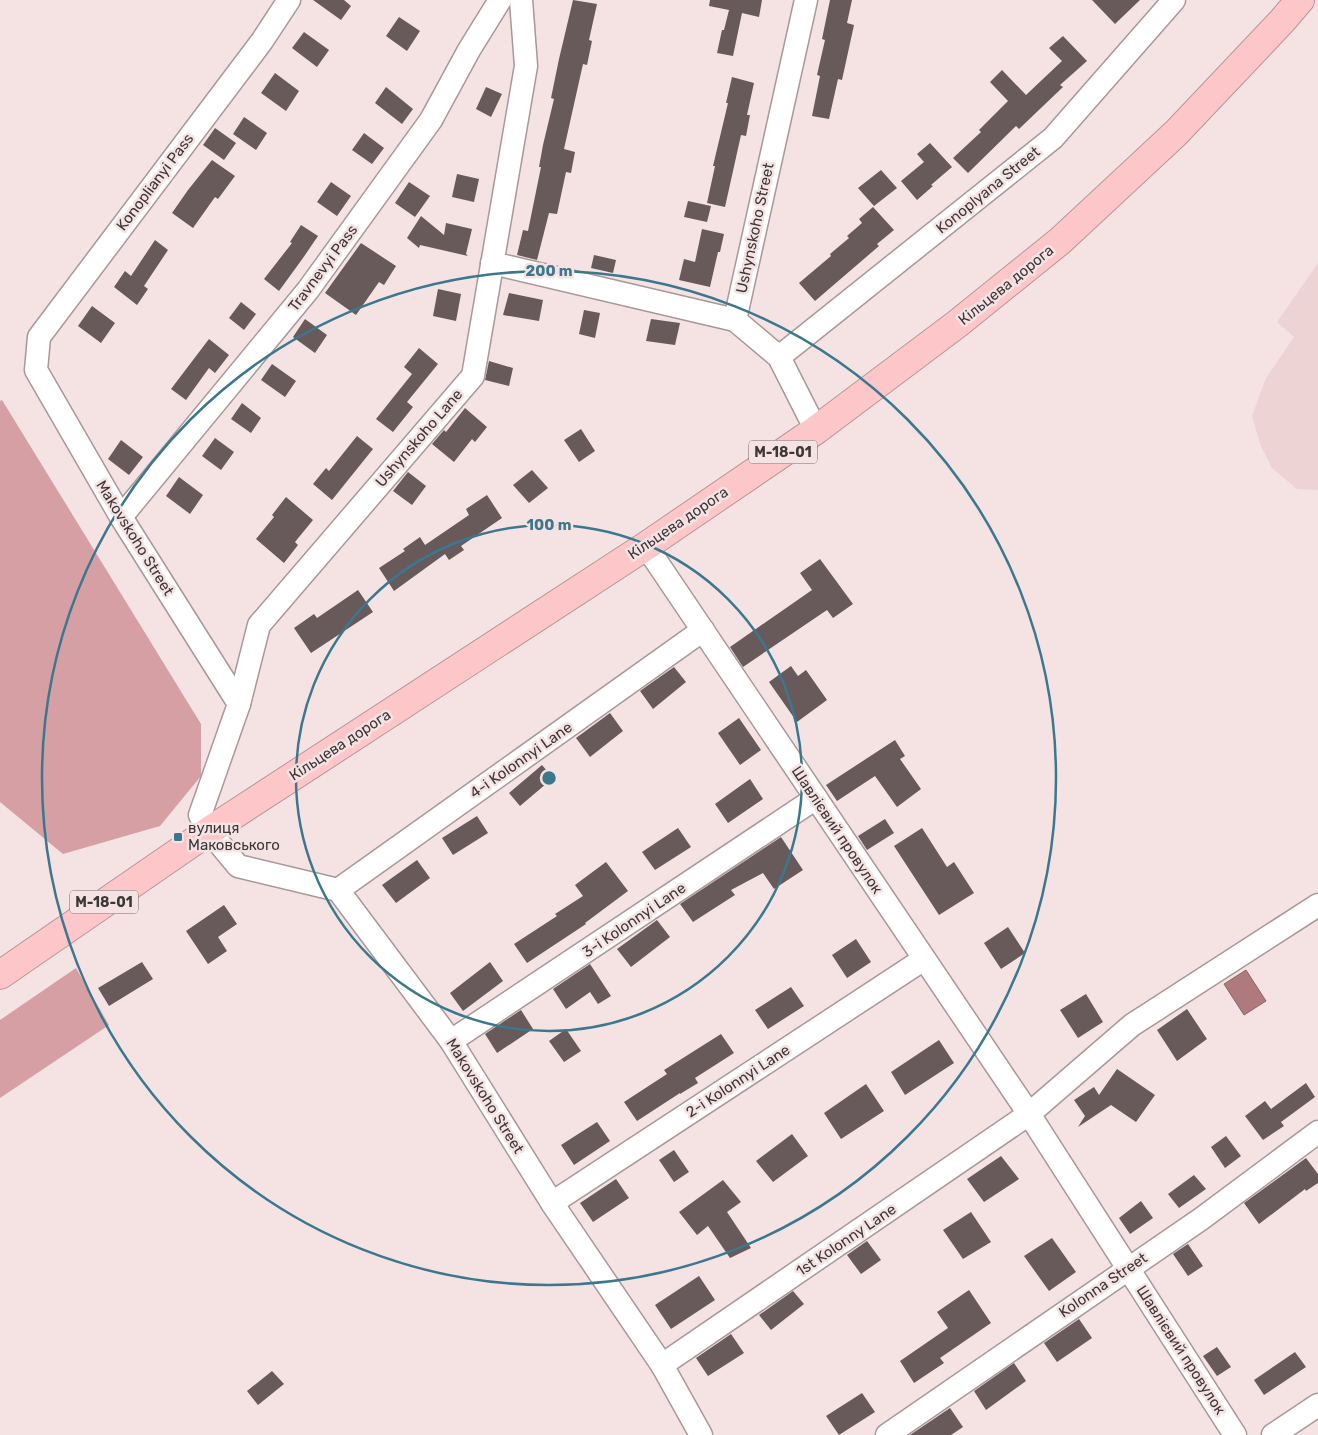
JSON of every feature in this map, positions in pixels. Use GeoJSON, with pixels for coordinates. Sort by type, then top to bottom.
{"type":"FeatureCollection","features":[{"type":"Feature","properties":{"kind":"highway","name":"Кільцева дорога"},"geometry":{"type":"LineString","coordinates":[[0,974],[209,830],[646,546],[816,430],[957,324],[1060,242],[1176,133],[1300,0]]}},
{"type":"Feature","properties":{"kind":"street","name":"Konoplianyi Pass"},"geometry":{"type":"LineString","coordinates":[[36,370],[39,337],[262,41],[288,0]]}},
{"type":"Feature","properties":{"kind":"street","name":"Travnevyi Pass"},"geometry":{"type":"LineString","coordinates":[[120,517],[308,290],[431,120],[469,50],[500,0]]}},
{"type":"Feature","properties":{"kind":"street","name":"Ushynskoho Lane"},"geometry":{"type":"LineString","coordinates":[[209,830],[200,814],[240,704],[259,626],[472,376],[526,66],[521,0]]}},
{"type":"Feature","properties":{"kind":"street","name":"Ushynskoho Street"},"geometry":{"type":"LineString","coordinates":[[735,320],[806,0]]}},
{"type":"Feature","properties":{"kind":"street","name":"Konoplyana Street"},"geometry":{"type":"LineString","coordinates":[[780,357],[1053,138],[1174,0]]}},
{"type":"Feature","properties":{"kind":"street"},"geometry":{"type":"LineString","coordinates":[[492,262],[735,320],[780,357],[816,430]]}},
{"type":"Feature","properties":{"kind":"street","name":"Makovskoho Street"},"geometry":{"type":"LineString","coordinates":[[36,370],[120,517],[240,704]]}},
{"type":"Feature","properties":{"kind":"street","name":"Шавлієвий провулок"},"geometry":{"type":"LineString","coordinates":[[646,546],[1029,1114],[1235,1435]]}},
{"type":"Feature","properties":{"kind":"street","name":"4-i Kolonnyi Lane"},"geometry":{"type":"LineString","coordinates":[[338,890],[703,630]]}},
{"type":"Feature","properties":{"kind":"street","name":"3-i Kolonnyi Lane"},"geometry":{"type":"LineString","coordinates":[[451,1041],[816,798]]}},
{"type":"Feature","properties":{"kind":"street"},"geometry":{"type":"LineString","coordinates":[[209,830],[238,866],[338,890]]}},
{"type":"Feature","properties":{"kind":"street","name":"Makovskoho Street"},"geometry":{"type":"LineString","coordinates":[[338,890],[451,1041],[552,1203],[662,1366],[701,1435]]}},
{"type":"Feature","properties":{"kind":"street"},"geometry":{"type":"LineString","coordinates":[[1029,1114],[1132,1025],[1318,904]]}},
{"type":"Feature","properties":{"kind":"street","name":"2-i Kolonnyi Lane"},"geometry":{"type":"LineString","coordinates":[[552,1203],[924,959]]}},
{"type":"Feature","properties":{"kind":"street","name":"1st Kolonny Lane"},"geometry":{"type":"LineString","coordinates":[[662,1366],[1029,1114]]}},
{"type":"Feature","properties":{"kind":"street","name":"Kolonna Street"},"geometry":{"type":"LineString","coordinates":[[887,1435],[1202,1218],[1318,1132]]}},
{"type":"Feature","properties":{"kind":"street"},"geometry":{"type":"LineString","coordinates":[[1273,1435],[1318,1405]]}},
{"type":"Feature","properties":{"kind":"shaded area"},"geometry":{"type":"Polygon","coordinates":[[[1318,263],[1318,490],[1297,489],[1272,468],[1260,444],[1252,416],[1266,378],[1294,337],[1277,322],[1318,263]]]}},
{"type":"Feature","properties":{"kind":"shaded area"},"geometry":{"type":"Polygon","coordinates":[[[2,400],[201,724],[201,776],[160,826],[63,854],[0,802],[0,401],[2,400]]]}},
{"type":"Feature","properties":{"kind":"shaded area"},"geometry":{"type":"Polygon","coordinates":[[[76,968],[109,1025],[0,1098],[0,1020],[76,968]]]}},
{"type":"Feature","properties":{"kind":"shaded area"},"geometry":{"type":"Polygon","coordinates":[[[1246,970],[1266,1001],[1244,1015],[1224,984],[1246,970]]]}},
{"type":"Feature","properties":{"kind":"building"},"geometry":{"type":"Polygon","coordinates":[[[313,0],[344,0],[351,6],[341,20],[313,0]]]}},
{"type":"Feature","properties":{"kind":"building"},"geometry":{"type":"Polygon","coordinates":[[[573,0],[597,4],[589,40],[592,41],[587,65],[583,64],[564,149],[575,152],[571,173],[566,172],[557,214],[549,213],[537,260],[517,255],[523,230],[528,231],[541,167],[539,167],[543,145],[554,99],[551,98],[573,0]]]}},
{"type":"Feature","properties":{"kind":"building"},"geometry":{"type":"Polygon","coordinates":[[[710,0],[762,0],[759,17],[742,13],[733,56],[717,53],[729,10],[709,6],[710,0]]]}},
{"type":"Feature","properties":{"kind":"building"},"geometry":{"type":"Polygon","coordinates":[[[830,0],[852,0],[847,23],[854,25],[842,80],[838,79],[829,119],[812,116],[820,76],[817,75],[825,40],[822,39],[830,0]]]}},
{"type":"Feature","properties":{"kind":"building"},"geometry":{"type":"Polygon","coordinates":[[[1092,0],[1140,0],[1115,24],[1092,0]]]}},
{"type":"Feature","properties":{"kind":"building"},"geometry":{"type":"Polygon","coordinates":[[[399,17],[420,31],[407,51],[386,36],[399,17]]]}},
{"type":"Feature","properties":{"kind":"building"},"geometry":{"type":"Polygon","coordinates":[[[304,32],[329,50],[317,67],[292,48],[304,32]]]}},
{"type":"Feature","properties":{"kind":"building"},"geometry":{"type":"Polygon","coordinates":[[[1063,36],[1087,61],[1060,85],[1063,87],[1019,129],[1016,126],[968,173],[953,158],[981,132],[979,130],[1008,101],[990,82],[1002,70],[1026,95],[1062,61],[1049,48],[1063,36]]]}},
{"type":"Feature","properties":{"kind":"building"},"geometry":{"type":"Polygon","coordinates":[[[275,73],[299,91],[286,111],[261,93],[275,73]]]}},
{"type":"Feature","properties":{"kind":"building"},"geometry":{"type":"Polygon","coordinates":[[[732,77],[754,83],[747,115],[750,115],[746,136],[741,135],[725,207],[707,203],[732,77]]]}},
{"type":"Feature","properties":{"kind":"building"},"geometry":{"type":"Polygon","coordinates":[[[386,87],[413,109],[402,124],[375,103],[386,87]]]}},
{"type":"Feature","properties":{"kind":"building"},"geometry":{"type":"Polygon","coordinates":[[[486,87],[502,94],[491,117],[476,109],[486,87]]]}},
{"type":"Feature","properties":{"kind":"building"},"geometry":{"type":"Polygon","coordinates":[[[244,117],[267,133],[256,150],[233,134],[244,117]]]}},
{"type":"Feature","properties":{"kind":"building"},"geometry":{"type":"Polygon","coordinates":[[[215,128],[236,143],[224,160],[203,145],[215,128]]]}},
{"type":"Feature","properties":{"kind":"building"},"geometry":{"type":"Polygon","coordinates":[[[364,133],[384,148],[372,164],[352,150],[364,133]]]}},
{"type":"Feature","properties":{"kind":"building"},"geometry":{"type":"Polygon","coordinates":[[[930,143],[952,167],[917,200],[901,181],[924,162],[917,154],[930,143]]]}},
{"type":"Feature","properties":{"kind":"building"},"geometry":{"type":"Polygon","coordinates":[[[212,160],[235,176],[218,199],[215,197],[193,228],[172,213],[212,160]]]}},
{"type":"Feature","properties":{"kind":"building"},"geometry":{"type":"Polygon","coordinates":[[[881,170],[897,188],[874,206],[858,188],[881,170]]]}},
{"type":"Feature","properties":{"kind":"building"},"geometry":{"type":"Polygon","coordinates":[[[457,174],[479,179],[474,202],[452,197],[457,174]]]}},
{"type":"Feature","properties":{"kind":"building"},"geometry":{"type":"Polygon","coordinates":[[[331,182],[351,196],[337,216],[317,202],[331,182]]]}},
{"type":"Feature","properties":{"kind":"building"},"geometry":{"type":"Polygon","coordinates":[[[409,182],[430,196],[415,217],[395,203],[409,182]]]}},
{"type":"Feature","properties":{"kind":"building"},"geometry":{"type":"Polygon","coordinates":[[[688,201],[711,206],[707,222],[684,217],[688,201]]]}},
{"type":"Feature","properties":{"kind":"building"},"geometry":{"type":"Polygon","coordinates":[[[873,207],[894,230],[877,244],[879,246],[815,301],[799,283],[849,238],[847,236],[862,223],[859,219],[873,207]]]}},
{"type":"Feature","properties":{"kind":"building"},"geometry":{"type":"Polygon","coordinates":[[[421,216],[444,235],[446,223],[472,229],[466,254],[468,256],[420,245],[419,248],[407,238],[421,216]]]}},
{"type":"Feature","properties":{"kind":"building"},"geometry":{"type":"Polygon","coordinates":[[[301,225],[318,236],[279,291],[264,279],[292,243],[290,242],[301,225]]]}},
{"type":"Feature","properties":{"kind":"building"},"geometry":{"type":"Polygon","coordinates":[[[702,229],[724,234],[710,287],[679,280],[684,259],[695,262],[702,229]]]}},
{"type":"Feature","properties":{"kind":"building"},"geometry":{"type":"Polygon","coordinates":[[[155,240],[168,250],[144,286],[148,289],[137,305],[114,287],[125,271],[131,276],[155,240]]]}},
{"type":"Feature","properties":{"kind":"building"},"geometry":{"type":"Polygon","coordinates":[[[361,243],[396,266],[384,285],[379,282],[356,315],[325,293],[361,243]]]}},
{"type":"Feature","properties":{"kind":"building"},"geometry":{"type":"Polygon","coordinates":[[[594,255],[616,260],[613,273],[591,268],[594,255]]]}},
{"type":"Feature","properties":{"kind":"building"},"geometry":{"type":"Polygon","coordinates":[[[438,289],[461,294],[456,321],[433,316],[438,289]]]}},
{"type":"Feature","properties":{"kind":"building"},"geometry":{"type":"Polygon","coordinates":[[[509,293],[543,300],[539,321],[503,315],[509,293]]]}},
{"type":"Feature","properties":{"kind":"building"},"geometry":{"type":"Polygon","coordinates":[[[241,302],[256,314],[244,330],[229,318],[241,302]]]}},
{"type":"Feature","properties":{"kind":"building"},"geometry":{"type":"Polygon","coordinates":[[[92,306],[115,323],[101,343],[78,326],[92,306]]]}},
{"type":"Feature","properties":{"kind":"building"},"geometry":{"type":"Polygon","coordinates":[[[584,310],[600,313],[595,338],[579,334],[584,310]]]}},
{"type":"Feature","properties":{"kind":"building"},"geometry":{"type":"Polygon","coordinates":[[[305,319],[327,335],[315,353],[293,337],[305,319]]]}},
{"type":"Feature","properties":{"kind":"building"},"geometry":{"type":"Polygon","coordinates":[[[651,319],[680,323],[675,345],[646,341],[651,319]]]}},
{"type":"Feature","properties":{"kind":"building"},"geometry":{"type":"Polygon","coordinates":[[[209,339],[229,355],[215,373],[209,368],[186,400],[171,389],[209,339]]]}},
{"type":"Feature","properties":{"kind":"building"},"geometry":{"type":"Polygon","coordinates":[[[419,348],[438,364],[407,402],[413,407],[393,432],[376,419],[412,374],[404,367],[419,348]]]}},
{"type":"Feature","properties":{"kind":"building"},"geometry":{"type":"Polygon","coordinates":[[[489,361],[513,368],[509,386],[485,380],[489,361]]]}},
{"type":"Feature","properties":{"kind":"building"},"geometry":{"type":"Polygon","coordinates":[[[272,364],[296,381],[285,397],[261,380],[272,364]]]}},
{"type":"Feature","properties":{"kind":"building"},"geometry":{"type":"Polygon","coordinates":[[[242,403],[261,418],[251,433],[231,419],[242,403]]]}},
{"type":"Feature","properties":{"kind":"building"},"geometry":{"type":"Polygon","coordinates":[[[465,408],[487,427],[475,442],[472,439],[454,462],[432,444],[444,430],[446,432],[465,408]]]}},
{"type":"Feature","properties":{"kind":"building"},"geometry":{"type":"Polygon","coordinates":[[[581,429],[595,451],[579,462],[564,440],[581,429]]]}},
{"type":"Feature","properties":{"kind":"building"},"geometry":{"type":"Polygon","coordinates":[[[357,436],[373,449],[332,500],[313,484],[326,468],[329,471],[357,436]]]}},
{"type":"Feature","properties":{"kind":"building"},"geometry":{"type":"Polygon","coordinates":[[[215,438],[234,452],[221,470],[202,456],[215,438]]]}},
{"type":"Feature","properties":{"kind":"building"},"geometry":{"type":"Polygon","coordinates":[[[121,440],[143,457],[129,475],[108,459],[121,440]]]}},
{"type":"Feature","properties":{"kind":"building"},"geometry":{"type":"Polygon","coordinates":[[[532,470],[548,488],[529,503],[513,485],[532,470]]]}},
{"type":"Feature","properties":{"kind":"building"},"geometry":{"type":"Polygon","coordinates":[[[408,472],[426,486],[412,505],[393,491],[408,472]]]}},
{"type":"Feature","properties":{"kind":"building"},"geometry":{"type":"Polygon","coordinates":[[[179,477],[203,495],[190,514],[166,496],[179,477]]]}},
{"type":"Feature","properties":{"kind":"building"},"geometry":{"type":"Polygon","coordinates":[[[487,495],[502,518],[461,546],[464,550],[449,560],[445,554],[394,591],[379,568],[405,551],[403,549],[420,537],[425,545],[469,515],[466,509],[487,495]]]}},
{"type":"Feature","properties":{"kind":"building"},"geometry":{"type":"Polygon","coordinates":[[[286,497],[313,520],[295,542],[298,545],[284,563],[256,539],[274,517],[272,515],[286,497]]]}},
{"type":"Feature","properties":{"kind":"building"},"geometry":{"type":"Polygon","coordinates":[[[820,559],[853,604],[833,618],[827,610],[743,667],[730,647],[812,590],[800,573],[820,559]]]}},
{"type":"Feature","properties":{"kind":"building"},"geometry":{"type":"Polygon","coordinates":[[[358,590],[373,612],[311,653],[294,628],[314,614],[317,618],[358,590]]]}},
{"type":"Feature","properties":{"kind":"building"},"geometry":{"type":"Polygon","coordinates":[[[791,666],[798,676],[806,670],[827,700],[797,722],[769,682],[791,666]]]}},
{"type":"Feature","properties":{"kind":"building"},"geometry":{"type":"Polygon","coordinates":[[[674,667],[686,682],[653,709],[640,691],[674,667]]]}},
{"type":"Feature","properties":{"kind":"building"},"geometry":{"type":"Polygon","coordinates":[[[610,713],[623,731],[590,757],[576,738],[610,713]]]}},
{"type":"Feature","properties":{"kind":"building"},"geometry":{"type":"Polygon","coordinates":[[[739,718],[761,750],[740,765],[718,733],[739,718]]]}},
{"type":"Feature","properties":{"kind":"building"},"geometry":{"type":"Polygon","coordinates":[[[895,740],[905,756],[900,759],[921,789],[897,807],[875,776],[837,801],[826,785],[895,740]]]}},
{"type":"Feature","properties":{"kind":"building"},"geometry":{"type":"Polygon","coordinates":[[[542,765],[553,778],[520,806],[509,793],[542,765]]]}},
{"type":"Feature","properties":{"kind":"building"},"geometry":{"type":"Polygon","coordinates":[[[750,779],[763,799],[728,823],[715,804],[750,779]]]}},
{"type":"Feature","properties":{"kind":"building"},"geometry":{"type":"Polygon","coordinates":[[[477,816],[488,833],[453,855],[442,838],[477,816]]]}},
{"type":"Feature","properties":{"kind":"building"},"geometry":{"type":"Polygon","coordinates":[[[885,819],[894,833],[867,850],[858,836],[885,819]]]}},
{"type":"Feature","properties":{"kind":"building"},"geometry":{"type":"Polygon","coordinates":[[[678,828],[691,847],[655,870],[642,852],[678,828]]]}},
{"type":"Feature","properties":{"kind":"building"},"geometry":{"type":"Polygon","coordinates":[[[922,828],[947,867],[954,862],[974,893],[939,915],[894,846],[922,828]]]}},
{"type":"Feature","properties":{"kind":"building"},"geometry":{"type":"Polygon","coordinates":[[[781,837],[803,870],[774,889],[763,873],[731,890],[735,895],[693,922],[680,904],[781,837]]]}},
{"type":"Feature","properties":{"kind":"building"},"geometry":{"type":"Polygon","coordinates":[[[417,860],[430,878],[396,903],[382,885],[417,860]]]}},
{"type":"Feature","properties":{"kind":"building"},"geometry":{"type":"Polygon","coordinates":[[[606,862],[628,891],[586,924],[527,963],[514,944],[557,916],[555,914],[583,896],[575,885],[606,862]]]}},
{"type":"Feature","properties":{"kind":"building"},"geometry":{"type":"Polygon","coordinates":[[[224,905],[237,924],[218,937],[227,951],[208,964],[186,931],[224,905]]]}},
{"type":"Feature","properties":{"kind":"building"},"geometry":{"type":"Polygon","coordinates":[[[657,920],[670,937],[631,967],[617,949],[657,920]]]}},
{"type":"Feature","properties":{"kind":"building"},"geometry":{"type":"Polygon","coordinates":[[[1008,927],[1025,953],[1001,969],[984,943],[1008,927]]]}},
{"type":"Feature","properties":{"kind":"building"},"geometry":{"type":"Polygon","coordinates":[[[856,939],[871,962],[847,978],[832,955],[856,939]]]}},
{"type":"Feature","properties":{"kind":"building"},"geometry":{"type":"Polygon","coordinates":[[[142,962],[153,979],[109,1006],[98,988],[142,962]]]}},
{"type":"Feature","properties":{"kind":"building"},"geometry":{"type":"Polygon","coordinates":[[[490,962],[503,981],[463,1011],[450,993],[490,962]]]}},
{"type":"Feature","properties":{"kind":"building"},"geometry":{"type":"Polygon","coordinates":[[[590,964],[611,996],[598,1004],[590,992],[566,1009],[553,989],[590,964]]]}},
{"type":"Feature","properties":{"kind":"building"},"geometry":{"type":"Polygon","coordinates":[[[791,987],[804,1006],[768,1029],[755,1010],[791,987]]]}},
{"type":"Feature","properties":{"kind":"building"},"geometry":{"type":"Polygon","coordinates":[[[1086,994],[1103,1022],[1078,1038],[1060,1010],[1086,994]]]}},
{"type":"Feature","properties":{"kind":"building"},"geometry":{"type":"Polygon","coordinates":[[[1187,1009],[1207,1039],[1177,1061],[1157,1030],[1187,1009]]]}},
{"type":"Feature","properties":{"kind":"building"},"geometry":{"type":"Polygon","coordinates":[[[521,1010],[533,1029],[497,1053],[485,1034],[521,1010]]]}},
{"type":"Feature","properties":{"kind":"building"},"geometry":{"type":"Polygon","coordinates":[[[566,1029],[581,1051],[564,1062],[549,1041],[566,1029]]]}},
{"type":"Feature","properties":{"kind":"building"},"geometry":{"type":"Polygon","coordinates":[[[721,1034],[734,1053],[695,1078],[698,1083],[637,1121],[624,1102],[667,1074],[664,1070],[721,1034]]]}},
{"type":"Feature","properties":{"kind":"building"},"geometry":{"type":"Polygon","coordinates":[[[939,1040],[954,1063],[905,1095],[891,1072],[939,1040]]]}},
{"type":"Feature","properties":{"kind":"building"},"geometry":{"type":"Polygon","coordinates":[[[1117,1069],[1155,1095],[1136,1122],[1111,1105],[1078,1127],[1085,1116],[1074,1100],[1094,1087],[1099,1095],[1117,1069]]]}},
{"type":"Feature","properties":{"kind":"building"},"geometry":{"type":"Polygon","coordinates":[[[1306,1083],[1315,1097],[1281,1122],[1284,1126],[1263,1140],[1245,1116],[1265,1101],[1271,1109],[1306,1083]]]}},
{"type":"Feature","properties":{"kind":"building"},"geometry":{"type":"Polygon","coordinates":[[[866,1084],[884,1111],[841,1139],[824,1113],[866,1084]]]}},
{"type":"Feature","properties":{"kind":"building"},"geometry":{"type":"Polygon","coordinates":[[[597,1122],[610,1141],[574,1165],[561,1145],[597,1122]]]}},
{"type":"Feature","properties":{"kind":"building"},"geometry":{"type":"Polygon","coordinates":[[[792,1134],[808,1156],[773,1182],[756,1161],[792,1134]]]}},
{"type":"Feature","properties":{"kind":"building"},"geometry":{"type":"Polygon","coordinates":[[[1226,1136],[1241,1156],[1225,1168],[1211,1147],[1226,1136]]]}},
{"type":"Feature","properties":{"kind":"building"},"geometry":{"type":"Polygon","coordinates":[[[674,1150],[689,1172],[674,1182],[659,1160],[674,1150]]]}},
{"type":"Feature","properties":{"kind":"building"},"geometry":{"type":"Polygon","coordinates":[[[1001,1156],[1019,1179],[984,1202],[967,1179],[1001,1156]]]}},
{"type":"Feature","properties":{"kind":"building"},"geometry":{"type":"Polygon","coordinates":[[[1306,1158],[1318,1174],[1318,1183],[1306,1191],[1305,1189],[1259,1224],[1244,1203],[1306,1158]]]}},
{"type":"Feature","properties":{"kind":"building"},"geometry":{"type":"Polygon","coordinates":[[[1194,1175],[1206,1189],[1179,1208],[1168,1194],[1194,1175]]]}},
{"type":"Feature","properties":{"kind":"building"},"geometry":{"type":"Polygon","coordinates":[[[616,1179],[629,1198],[593,1222],[580,1203],[616,1179]]]}},
{"type":"Feature","properties":{"kind":"building"},"geometry":{"type":"Polygon","coordinates":[[[723,1180],[741,1202],[727,1212],[751,1248],[730,1258],[708,1226],[697,1235],[679,1212],[723,1180]]]}},
{"type":"Feature","properties":{"kind":"building"},"geometry":{"type":"Polygon","coordinates":[[[1141,1201],[1153,1218],[1130,1234],[1119,1218],[1141,1201]]]}},
{"type":"Feature","properties":{"kind":"building"},"geometry":{"type":"Polygon","coordinates":[[[971,1212],[991,1242],[963,1259],[943,1230],[971,1212]]]}},
{"type":"Feature","properties":{"kind":"building"},"geometry":{"type":"Polygon","coordinates":[[[1052,1238],[1076,1272],[1049,1291],[1024,1256],[1052,1238]]]}},
{"type":"Feature","properties":{"kind":"building"},"geometry":{"type":"Polygon","coordinates":[[[867,1241],[881,1260],[861,1274],[847,1255],[867,1241]]]}},
{"type":"Feature","properties":{"kind":"building"},"geometry":{"type":"Polygon","coordinates":[[[1188,1244],[1203,1266],[1188,1276],[1173,1254],[1188,1244]]]}},
{"type":"Feature","properties":{"kind":"building"},"geometry":{"type":"Polygon","coordinates":[[[699,1276],[715,1300],[671,1329],[655,1305],[699,1276]]]}},
{"type":"Feature","properties":{"kind":"building"},"geometry":{"type":"Polygon","coordinates":[[[969,1290],[991,1323],[940,1358],[944,1363],[914,1383],[900,1361],[948,1328],[937,1312],[969,1290]]]}},
{"type":"Feature","properties":{"kind":"building"},"geometry":{"type":"Polygon","coordinates":[[[793,1291],[804,1304],[771,1330],[759,1315],[793,1291]]]}},
{"type":"Feature","properties":{"kind":"building"},"geometry":{"type":"Polygon","coordinates":[[[1079,1319],[1092,1338],[1057,1362],[1044,1343],[1079,1319]]]}},
{"type":"Feature","properties":{"kind":"building"},"geometry":{"type":"Polygon","coordinates":[[[731,1334],[744,1353],[708,1376],[696,1358],[731,1334]]]}},
{"type":"Feature","properties":{"kind":"building"},"geometry":{"type":"Polygon","coordinates":[[[1217,1347],[1231,1367],[1217,1376],[1203,1356],[1217,1347]]]}},
{"type":"Feature","properties":{"kind":"building"},"geometry":{"type":"Polygon","coordinates":[[[1295,1352],[1306,1367],[1264,1395],[1254,1380],[1295,1352]]]}},
{"type":"Feature","properties":{"kind":"building"},"geometry":{"type":"Polygon","coordinates":[[[1014,1363],[1026,1381],[986,1410],[974,1391],[1014,1363]]]}},
{"type":"Feature","properties":{"kind":"building"},"geometry":{"type":"Polygon","coordinates":[[[272,1371],[284,1384],[258,1405],[247,1391],[272,1371]]]}},
{"type":"Feature","properties":{"kind":"building"},"geometry":{"type":"Polygon","coordinates":[[[862,1393],[875,1412],[839,1435],[826,1416],[862,1393]]]}},
{"type":"Feature","properties":{"kind":"building"},"geometry":{"type":"Polygon","coordinates":[[[950,1408],[963,1427],[951,1435],[910,1435],[950,1408]]]}},
{"type":"Feature","properties":{"kind":"place","name":"вулиця Маковського"},"geometry":{"type":"Point","coordinates":[178,837]}}]}
